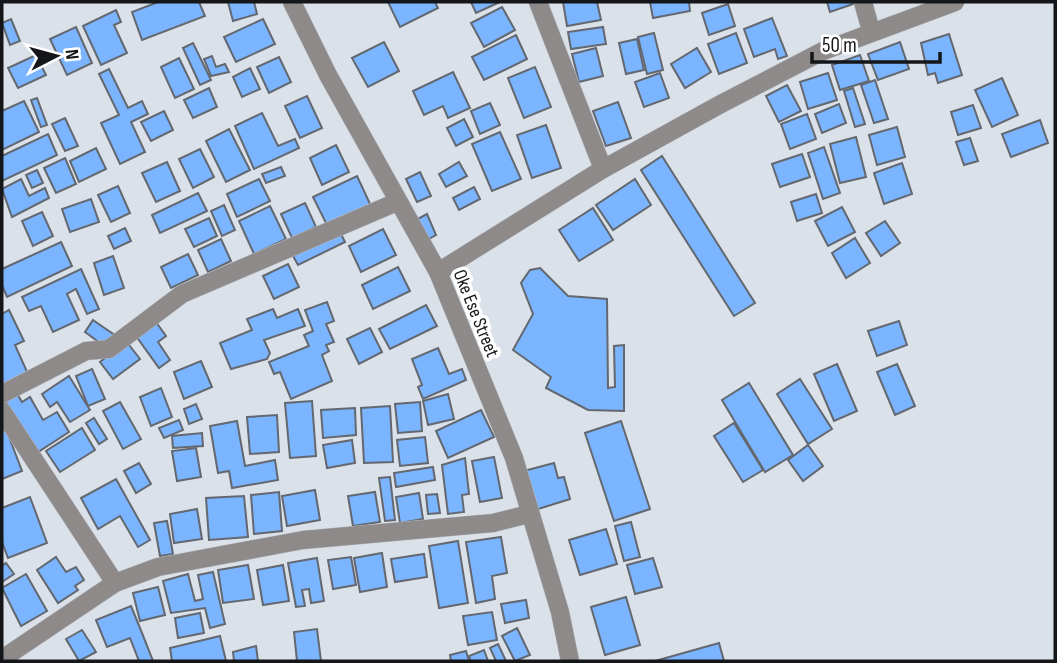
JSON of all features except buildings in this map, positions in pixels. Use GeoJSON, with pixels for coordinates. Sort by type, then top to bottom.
{"type":"FeatureCollection","features":[{"type":"Feature","properties":{"kind":"street","name":"Oke Ese Street"},"geometry":{"type":"LineString","coordinates":[[292,2],[397,202],[438,272],[514,458],[560,612],[570,661]]}},
{"type":"Feature","properties":{"kind":"street"},"geometry":{"type":"LineString","coordinates":[[538,2],[603,169]]}},
{"type":"Feature","properties":{"kind":"street"},"geometry":{"type":"LineString","coordinates":[[863,2],[871,31]]}},
{"type":"Feature","properties":{"kind":"street"},"geometry":{"type":"LineString","coordinates":[[438,272],[603,169],[823,51],[955,2]]}},
{"type":"Feature","properties":{"kind":"street"},"geometry":{"type":"LineString","coordinates":[[2,394],[86,351],[109,349],[182,295],[397,202]]}},
{"type":"Feature","properties":{"kind":"street"},"geometry":{"type":"LineString","coordinates":[[2,411],[115,583]]}},
{"type":"Feature","properties":{"kind":"street"},"geometry":{"type":"LineString","coordinates":[[2,659],[115,583],[158,567],[303,540],[493,523],[529,514]]}}]}
